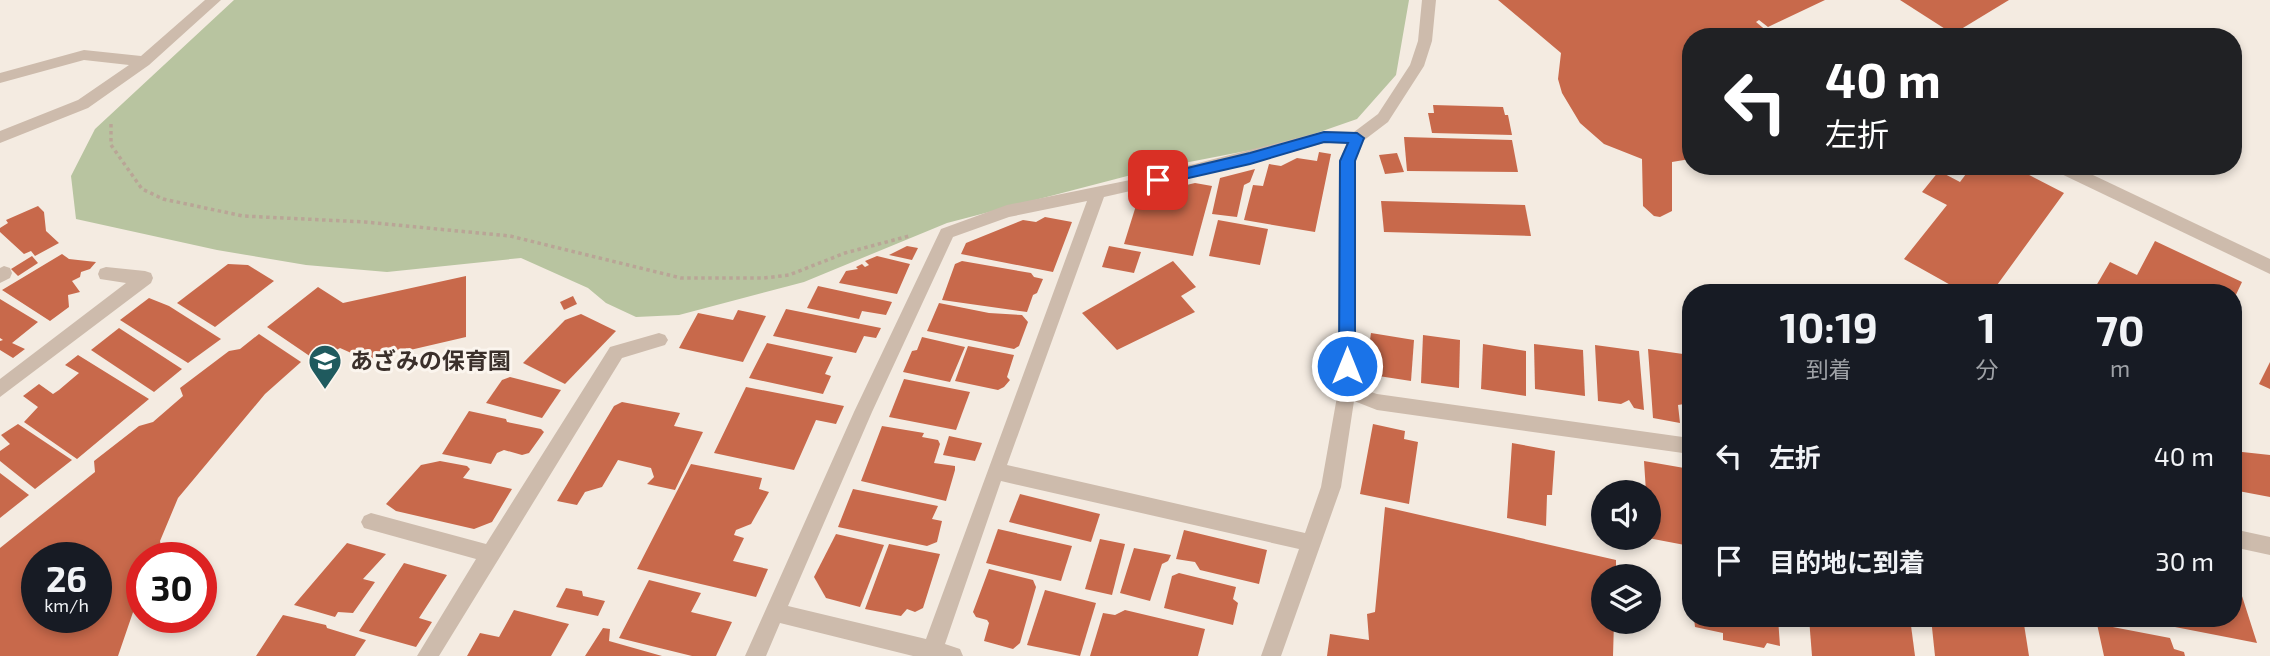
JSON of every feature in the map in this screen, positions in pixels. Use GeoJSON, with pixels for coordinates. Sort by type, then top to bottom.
{"type":"FeatureCollection","features":[{"type":"Feature","properties":{"kind":"street"},"geometry":{"type":"LineString","coordinates":[[0,137],[83,104],[144,61],[214,0]]}},
{"type":"Feature","properties":{"kind":"street"},"geometry":{"type":"LineString","coordinates":[[1271,656],[1331,487],[1347,391],[1348,161],[1357,138],[1383,118],[1417,66],[1425,41],[1429,0]]}},
{"type":"Feature","properties":{"kind":"street"},"geometry":{"type":"LineString","coordinates":[[0,79],[84,55],[144,61]]}},
{"type":"Feature","properties":{"kind":"street"},"geometry":{"type":"LineString","coordinates":[[755,656],[863,412],[947,233],[1007,211],[1237,162],[1324,137],[1357,138]]}},
{"type":"Feature","properties":{"kind":"street"},"geometry":{"type":"LineString","coordinates":[[2078,175],[2270,267]]}},
{"type":"Feature","properties":{"kind":"street"},"geometry":{"type":"LineString","coordinates":[[932,651],[1098,192]]}},
{"type":"Feature","properties":{"kind":"street"},"geometry":{"type":"LineString","coordinates":[[0,389],[145,278],[106,274]]}},
{"type":"Feature","properties":{"kind":"street"},"geometry":{"type":"LineString","coordinates":[[427,656],[616,352],[659,340]]}},
{"type":"Feature","properties":{"kind":"street"},"geometry":{"type":"LineString","coordinates":[[1347,391],[1377,402],[1682,445]]}},
{"type":"Feature","properties":{"kind":"street"},"geometry":{"type":"LineString","coordinates":[[995,471],[1312,542]]}},
{"type":"Feature","properties":{"kind":"street"},"geometry":{"type":"LineString","coordinates":[[371,522],[490,554]]}},
{"type":"Feature","properties":{"kind":"street"},"geometry":{"type":"LineString","coordinates":[[2242,540],[2270,546]]}},
{"type":"Feature","properties":{"kind":"street"},"geometry":{"type":"LineString","coordinates":[[775,611],[953,656]]}},
{"type":"Feature","properties":{"kind":"path"},"geometry":{"type":"LineString","coordinates":[[116,115],[111,124],[111,145],[142,190],[163,199],[243,216],[365,222],[510,236],[681,278],[764,278],[789,275],[845,253],[902,237],[947,233]]}},
{"type":"Feature","properties":{"kind":"green space"},"geometry":{"type":"Polygon","coordinates":[[[234,0],[1409,0],[1396,75],[1357,119],[1288,143],[1158,168],[947,223],[804,282],[679,315],[636,317],[606,303],[588,288],[521,258],[387,272],[306,265],[217,250],[76,219],[71,176],[95,129],[234,0]]]}},
{"type":"Feature","properties":{"kind":"building"},"geometry":{"type":"Polygon","coordinates":[[[1498,0],[1825,0],[1768,27],[1759,20],[1756,22],[1763,28],[1682,28],[1682,160],[1672,162],[1672,211],[1660,217],[1654,216],[1643,206],[1642,159],[1604,144],[1580,123],[1562,93],[1558,79],[1561,53],[1498,0]]]}},
{"type":"Feature","properties":{"kind":"building"},"geometry":{"type":"Polygon","coordinates":[[[1900,0],[2009,0],[1963,28],[1944,28],[1900,0]]]}},
{"type":"Feature","properties":{"kind":"building"},"geometry":{"type":"Polygon","coordinates":[[[1433,105],[1503,107],[1505,115],[1508,115],[1512,135],[1432,133],[1428,113],[1434,113],[1433,105]]]}},
{"type":"Feature","properties":{"kind":"building"},"geometry":{"type":"Polygon","coordinates":[[[1404,137],[1512,140],[1518,172],[1407,171],[1404,137]]]}},
{"type":"Feature","properties":{"kind":"building"},"geometry":{"type":"Polygon","coordinates":[[[1319,152],[1331,154],[1315,232],[1244,220],[1253,185],[1263,186],[1269,164],[1281,166],[1297,158],[1317,161],[1319,152]]]}},
{"type":"Feature","properties":{"kind":"building"},"geometry":{"type":"Polygon","coordinates":[[[1397,153],[1404,172],[1385,174],[1379,155],[1397,153]]]}},
{"type":"Feature","properties":{"kind":"building"},"geometry":{"type":"Polygon","coordinates":[[[1255,169],[1250,182],[1244,185],[1237,217],[1212,214],[1220,178],[1255,169]]]}},
{"type":"Feature","properties":{"kind":"building"},"geometry":{"type":"Polygon","coordinates":[[[1936,175],[1947,175],[1960,182],[1965,175],[2029,175],[2064,193],[1998,284],[1949,284],[1904,259],[1947,205],[1922,192],[1936,175]]]}},
{"type":"Feature","properties":{"kind":"building"},"geometry":{"type":"Polygon","coordinates":[[[1195,183],[1212,186],[1193,256],[1124,244],[1139,196],[1195,183]]]}},
{"type":"Feature","properties":{"kind":"building"},"geometry":{"type":"Polygon","coordinates":[[[1381,201],[1525,205],[1531,236],[1384,232],[1381,201]]]}},
{"type":"Feature","properties":{"kind":"building"},"geometry":{"type":"Polygon","coordinates":[[[38,206],[44,212],[46,231],[59,243],[35,256],[31,251],[24,254],[0,232],[0,228],[8,223],[6,220],[38,206]]]}},
{"type":"Feature","properties":{"kind":"building"},"geometry":{"type":"Polygon","coordinates":[[[1045,217],[1072,222],[1053,272],[961,254],[966,243],[1023,220],[1036,222],[1045,217]]]}},
{"type":"Feature","properties":{"kind":"building"},"geometry":{"type":"Polygon","coordinates":[[[1218,220],[1268,229],[1260,265],[1209,256],[1218,220]]]}},
{"type":"Feature","properties":{"kind":"building"},"geometry":{"type":"Polygon","coordinates":[[[2155,241],[2242,282],[2097,284],[2110,262],[2137,275],[2155,241]]]}},
{"type":"Feature","properties":{"kind":"building"},"geometry":{"type":"Polygon","coordinates":[[[907,246],[918,248],[912,260],[889,255],[907,246]]]}},
{"type":"Feature","properties":{"kind":"building"},"geometry":{"type":"Polygon","coordinates":[[[1109,246],[1141,252],[1134,273],[1102,267],[1109,246]]]}},
{"type":"Feature","properties":{"kind":"building"},"geometry":{"type":"Polygon","coordinates":[[[62,254],[69,259],[96,262],[72,281],[80,292],[68,295],[69,307],[50,321],[2,290],[62,254]]]}},
{"type":"Feature","properties":{"kind":"building"},"geometry":{"type":"Polygon","coordinates":[[[32,256],[38,263],[18,276],[11,269],[32,256]]]}},
{"type":"Feature","properties":{"kind":"building"},"geometry":{"type":"Polygon","coordinates":[[[877,256],[910,264],[897,294],[839,283],[846,271],[858,269],[856,267],[862,264],[865,267],[869,265],[865,261],[877,256]]]}},
{"type":"Feature","properties":{"kind":"building"},"geometry":{"type":"Polygon","coordinates":[[[962,261],[1031,273],[1034,277],[1043,279],[1027,312],[942,300],[955,264],[962,261]]]}},
{"type":"Feature","properties":{"kind":"building"},"geometry":{"type":"Polygon","coordinates":[[[1173,261],[1196,287],[1181,296],[1195,312],[1117,350],[1082,313],[1173,261]]]}},
{"type":"Feature","properties":{"kind":"building"},"geometry":{"type":"Polygon","coordinates":[[[228,264],[248,265],[274,281],[215,327],[177,303],[228,264]]]}},
{"type":"Feature","properties":{"kind":"building"},"geometry":{"type":"Polygon","coordinates":[[[466,276],[466,337],[367,360],[340,348],[317,361],[267,327],[318,287],[343,303],[466,276]]]}},
{"type":"Feature","properties":{"kind":"building"},"geometry":{"type":"Polygon","coordinates":[[[818,286],[892,302],[886,315],[862,311],[859,319],[807,308],[818,286]]]}},
{"type":"Feature","properties":{"kind":"building"},"geometry":{"type":"Polygon","coordinates":[[[573,296],[577,304],[564,310],[560,302],[573,296]]]}},
{"type":"Feature","properties":{"kind":"building"},"geometry":{"type":"Polygon","coordinates":[[[149,298],[169,306],[221,339],[188,363],[120,320],[149,298]]]}},
{"type":"Feature","properties":{"kind":"building"},"geometry":{"type":"Polygon","coordinates":[[[0,299],[38,322],[12,343],[25,349],[13,358],[0,350],[0,341],[3,340],[0,338],[0,299]]]}},
{"type":"Feature","properties":{"kind":"building"},"geometry":{"type":"Polygon","coordinates":[[[939,303],[989,313],[1022,315],[1028,322],[1019,346],[1014,349],[927,331],[939,303]]]}},
{"type":"Feature","properties":{"kind":"building"},"geometry":{"type":"Polygon","coordinates":[[[786,309],[881,328],[876,338],[864,336],[856,353],[773,336],[786,309]]]}},
{"type":"Feature","properties":{"kind":"building"},"geometry":{"type":"Polygon","coordinates":[[[738,310],[766,316],[743,362],[679,348],[698,313],[733,320],[738,310]]]}},
{"type":"Feature","properties":{"kind":"building"},"geometry":{"type":"Polygon","coordinates":[[[581,314],[616,331],[565,384],[523,363],[565,320],[581,314]]]}},
{"type":"Feature","properties":{"kind":"building"},"geometry":{"type":"Polygon","coordinates":[[[119,328],[182,369],[154,392],[91,350],[119,328]]]}},
{"type":"Feature","properties":{"kind":"building"},"geometry":{"type":"Polygon","coordinates":[[[1371,333],[1414,340],[1411,381],[1372,375],[1367,361],[1371,333]]]}},
{"type":"Feature","properties":{"kind":"building"},"geometry":{"type":"Polygon","coordinates":[[[259,334],[301,362],[265,394],[178,498],[160,542],[126,542],[126,633],[118,656],[0,656],[0,548],[95,472],[94,461],[139,426],[153,422],[183,396],[180,388],[229,351],[240,349],[259,334]]]}},
{"type":"Feature","properties":{"kind":"building"},"geometry":{"type":"Polygon","coordinates":[[[1423,335],[1460,340],[1459,388],[1421,383],[1423,335]]]}},
{"type":"Feature","properties":{"kind":"building"},"geometry":{"type":"Polygon","coordinates":[[[922,337],[965,347],[950,382],[903,372],[912,351],[917,350],[922,337]]]}},
{"type":"Feature","properties":{"kind":"building"},"geometry":{"type":"Polygon","coordinates":[[[767,343],[833,357],[825,374],[831,376],[823,394],[749,378],[767,343]]]}},
{"type":"Feature","properties":{"kind":"building"},"geometry":{"type":"Polygon","coordinates":[[[1483,344],[1526,351],[1526,396],[1481,389],[1483,344]]]}},
{"type":"Feature","properties":{"kind":"building"},"geometry":{"type":"Polygon","coordinates":[[[1534,344],[1583,350],[1585,396],[1535,389],[1534,344]]]}},
{"type":"Feature","properties":{"kind":"building"},"geometry":{"type":"Polygon","coordinates":[[[1595,345],[1639,351],[1644,410],[1634,408],[1629,400],[1621,404],[1598,401],[1595,345]]]}},
{"type":"Feature","properties":{"kind":"building"},"geometry":{"type":"Polygon","coordinates":[[[968,346],[1014,355],[1007,377],[1010,380],[1004,387],[998,390],[955,381],[968,346]]]}},
{"type":"Feature","properties":{"kind":"building"},"geometry":{"type":"Polygon","coordinates":[[[1648,349],[1682,354],[1682,404],[1678,405],[1680,423],[1653,418],[1648,349]]]}},
{"type":"Feature","properties":{"kind":"building"},"geometry":{"type":"Polygon","coordinates":[[[78,355],[149,399],[77,459],[24,422],[38,407],[23,396],[39,384],[53,394],[59,390],[79,373],[65,365],[78,355]]]}},
{"type":"Feature","properties":{"kind":"building"},"geometry":{"type":"Polygon","coordinates":[[[2270,362],[2270,389],[2259,384],[2270,362]]]}},
{"type":"Feature","properties":{"kind":"building"},"geometry":{"type":"Polygon","coordinates":[[[510,377],[561,390],[542,418],[486,403],[502,380],[510,377]]]}},
{"type":"Feature","properties":{"kind":"building"},"geometry":{"type":"Polygon","coordinates":[[[904,379],[970,392],[956,430],[889,417],[904,379]]]}},
{"type":"Feature","properties":{"kind":"building"},"geometry":{"type":"Polygon","coordinates":[[[746,387],[844,406],[836,424],[816,420],[794,470],[714,453],[746,387]]]}},
{"type":"Feature","properties":{"kind":"building"},"geometry":{"type":"Polygon","coordinates":[[[622,402],[680,413],[674,426],[703,432],[675,490],[647,484],[654,477],[651,468],[618,460],[602,487],[585,492],[577,505],[557,501],[614,406],[622,402]]]}},
{"type":"Feature","properties":{"kind":"building"},"geometry":{"type":"Polygon","coordinates":[[[469,411],[506,419],[507,422],[541,429],[544,432],[529,453],[522,455],[504,450],[497,453],[491,464],[442,454],[469,411]]]}},
{"type":"Feature","properties":{"kind":"building"},"geometry":{"type":"Polygon","coordinates":[[[18,424],[72,460],[35,489],[0,461],[0,451],[10,444],[1,435],[18,424]]]}},
{"type":"Feature","properties":{"kind":"building"},"geometry":{"type":"Polygon","coordinates":[[[1373,424],[1405,431],[1404,439],[1418,442],[1409,504],[1360,494],[1373,424]]]}},
{"type":"Feature","properties":{"kind":"building"},"geometry":{"type":"Polygon","coordinates":[[[882,426],[924,433],[922,437],[938,440],[940,444],[934,463],[955,466],[946,501],[861,481],[882,426]]]}},
{"type":"Feature","properties":{"kind":"building"},"geometry":{"type":"Polygon","coordinates":[[[949,436],[982,443],[975,461],[943,455],[949,436]]]}},
{"type":"Feature","properties":{"kind":"building"},"geometry":{"type":"Polygon","coordinates":[[[1512,443],[1555,451],[1552,495],[1547,495],[1546,526],[1507,518],[1512,443]]]}},
{"type":"Feature","properties":{"kind":"building"},"geometry":{"type":"Polygon","coordinates":[[[2242,452],[2270,455],[2270,497],[2242,492],[2242,452]]]}},
{"type":"Feature","properties":{"kind":"building"},"geometry":{"type":"Polygon","coordinates":[[[440,461],[467,466],[470,469],[463,478],[512,489],[492,522],[474,529],[396,511],[386,504],[421,465],[440,461]]]}},
{"type":"Feature","properties":{"kind":"building"},"geometry":{"type":"Polygon","coordinates":[[[1644,461],[1682,468],[1682,544],[1661,540],[1661,480],[1645,480],[1644,461]]]}},
{"type":"Feature","properties":{"kind":"building"},"geometry":{"type":"Polygon","coordinates":[[[691,464],[762,478],[759,489],[769,492],[751,524],[736,530],[734,535],[744,538],[733,561],[768,569],[756,597],[637,569],[691,464]]]}},
{"type":"Feature","properties":{"kind":"building"},"geometry":{"type":"Polygon","coordinates":[[[0,473],[29,495],[0,518],[0,473]]]}},
{"type":"Feature","properties":{"kind":"building"},"geometry":{"type":"Polygon","coordinates":[[[853,489],[938,506],[932,519],[942,521],[937,542],[927,546],[838,527],[853,489]]]}},
{"type":"Feature","properties":{"kind":"building"},"geometry":{"type":"Polygon","coordinates":[[[1020,494],[1100,514],[1091,542],[1009,522],[1020,494]]]}},
{"type":"Feature","properties":{"kind":"building"},"geometry":{"type":"Polygon","coordinates":[[[1385,507],[1616,560],[1616,564],[1591,564],[1591,634],[1614,634],[1613,656],[1327,656],[1330,634],[1369,640],[1367,614],[1375,612],[1385,507]]]}},
{"type":"Feature","properties":{"kind":"building"},"geometry":{"type":"Polygon","coordinates":[[[998,529],[1072,546],[1061,581],[986,563],[998,529]]]}},
{"type":"Feature","properties":{"kind":"building"},"geometry":{"type":"Polygon","coordinates":[[[1184,530],[1267,550],[1259,584],[1200,570],[1195,562],[1176,559],[1184,530]]]}},
{"type":"Feature","properties":{"kind":"building"},"geometry":{"type":"Polygon","coordinates":[[[836,534],[884,545],[860,607],[826,598],[814,577],[836,534]]]}},
{"type":"Feature","properties":{"kind":"building"},"geometry":{"type":"Polygon","coordinates":[[[1100,539],[1125,544],[1112,595],[1085,589],[1100,539]]]}},
{"type":"Feature","properties":{"kind":"building"},"geometry":{"type":"Polygon","coordinates":[[[347,543],[386,554],[363,579],[375,582],[353,613],[338,612],[335,617],[294,605],[347,543]]]}},
{"type":"Feature","properties":{"kind":"building"},"geometry":{"type":"Polygon","coordinates":[[[889,544],[940,554],[923,608],[915,612],[907,609],[901,616],[865,609],[889,544]]]}},
{"type":"Feature","properties":{"kind":"building"},"geometry":{"type":"Polygon","coordinates":[[[1134,548],[1171,555],[1168,561],[1162,564],[1150,601],[1120,593],[1134,548]]]}},
{"type":"Feature","properties":{"kind":"building"},"geometry":{"type":"Polygon","coordinates":[[[404,563],[447,575],[419,618],[432,622],[416,647],[359,631],[404,563]]]}},
{"type":"Feature","properties":{"kind":"building"},"geometry":{"type":"Polygon","coordinates":[[[989,569],[1033,580],[1036,587],[1020,643],[1013,649],[984,641],[989,623],[976,617],[973,612],[989,569]]]}},
{"type":"Feature","properties":{"kind":"building"},"geometry":{"type":"Polygon","coordinates":[[[1179,573],[1236,587],[1233,599],[1238,603],[1233,625],[1164,608],[1172,576],[1179,573]]]}},
{"type":"Feature","properties":{"kind":"building"},"geometry":{"type":"Polygon","coordinates":[[[649,580],[701,593],[691,612],[732,622],[716,656],[692,656],[619,638],[649,580]]]}},
{"type":"Feature","properties":{"kind":"building"},"geometry":{"type":"Polygon","coordinates":[[[566,588],[582,591],[583,596],[605,601],[598,616],[556,607],[566,588]]]}},
{"type":"Feature","properties":{"kind":"building"},"geometry":{"type":"Polygon","coordinates":[[[1045,590],[1096,603],[1080,656],[1027,645],[1045,590]]]}},
{"type":"Feature","properties":{"kind":"building"},"geometry":{"type":"Polygon","coordinates":[[[2242,596],[2257,643],[2175,627],[2242,627],[2242,596]]]}},
{"type":"Feature","properties":{"kind":"building"},"geometry":{"type":"Polygon","coordinates":[[[514,610],[569,624],[551,656],[467,656],[480,633],[499,637],[514,610]]]}},
{"type":"Feature","properties":{"kind":"building"},"geometry":{"type":"Polygon","coordinates":[[[1125,610],[1205,629],[1198,656],[1090,656],[1103,613],[1115,615],[1125,610]]]}},
{"type":"Feature","properties":{"kind":"building"},"geometry":{"type":"Polygon","coordinates":[[[283,615],[326,625],[327,628],[366,640],[355,656],[256,656],[283,615]]]}},
{"type":"Feature","properties":{"kind":"building"},"geometry":{"type":"Polygon","coordinates":[[[1695,627],[1779,627],[1780,646],[1767,643],[1764,648],[1723,640],[1723,633],[1695,627]]]}},
{"type":"Feature","properties":{"kind":"building"},"geometry":{"type":"Polygon","coordinates":[[[1810,627],[1911,627],[1915,656],[1812,656],[1810,627]]]}},
{"type":"Feature","properties":{"kind":"building"},"geometry":{"type":"Polygon","coordinates":[[[1932,627],[2024,627],[2029,656],[1935,656],[1932,627]]]}},
{"type":"Feature","properties":{"kind":"building"},"geometry":{"type":"Polygon","coordinates":[[[2098,627],[2113,627],[2170,638],[2174,649],[2184,652],[2185,656],[2104,656],[2098,627]]]}},
{"type":"Feature","properties":{"kind":"building"},"geometry":{"type":"Polygon","coordinates":[[[603,628],[610,629],[609,641],[662,656],[585,656],[603,628]]]}},
{"type":"Feature","properties":{"kind":"place","name":"あざみの保育園"},"geometry":{"type":"Point","coordinates":[325,391]}},
{"type":"Feature","properties":{"kind":"route"},"geometry":{"type":"LineString","coordinates":[[1158,180],[1324,137],[1357,138],[1348,161],[1347,366]]}}]}
